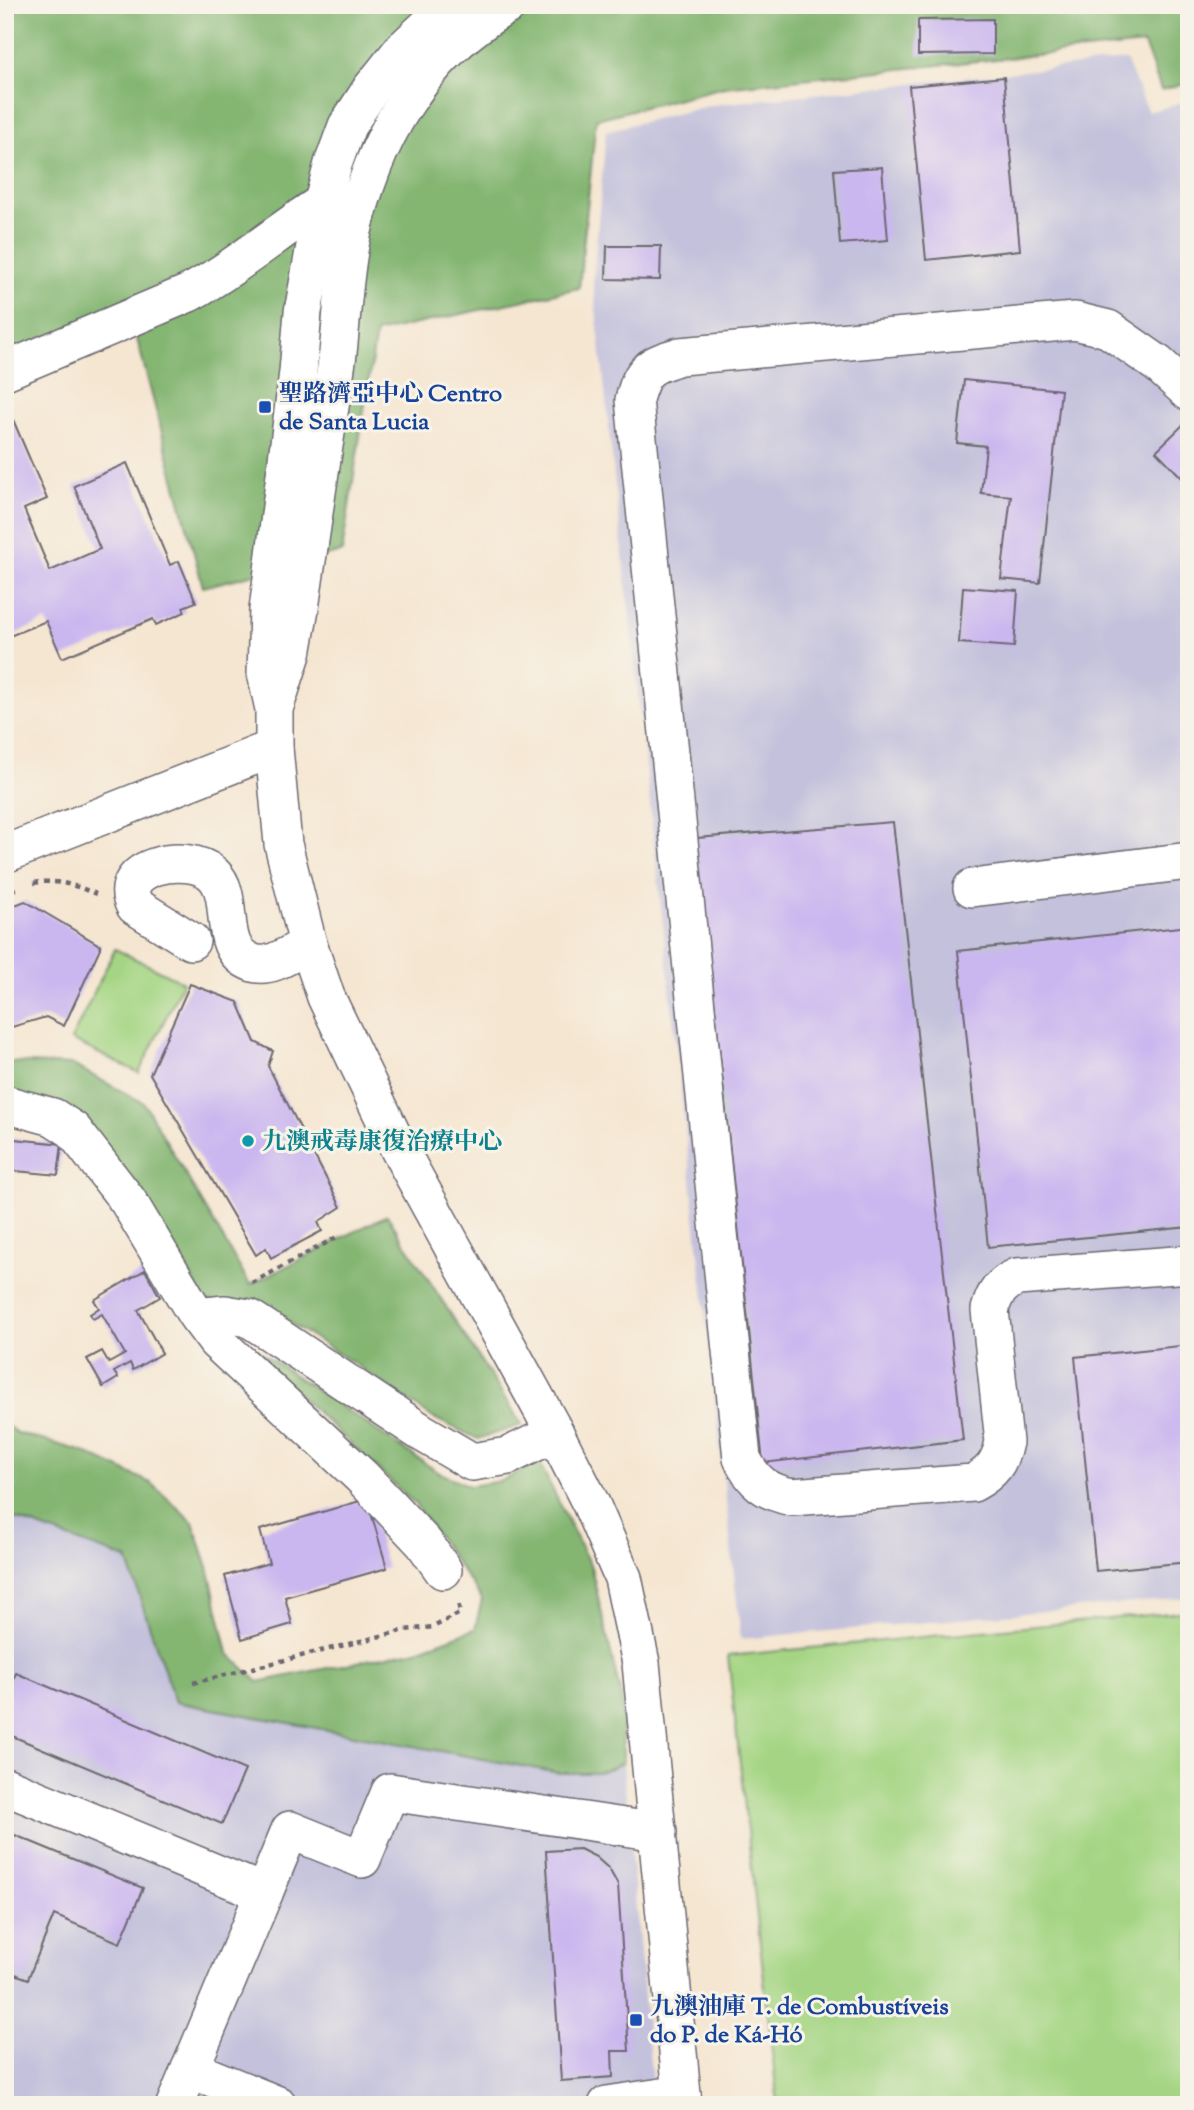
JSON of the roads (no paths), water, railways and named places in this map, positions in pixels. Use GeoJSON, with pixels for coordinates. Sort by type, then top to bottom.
{"type":"FeatureCollection","features":[{"type":"Feature","properties":{"kind":"street"},"geometry":{"type":"LineString","coordinates":[[450,5],[402,50],[371,89],[347,126],[333,164],[323,202],[303,312],[268,610],[266,663],[274,709],[274,748],[283,844],[308,944],[326,997],[371,1094],[555,1433],[591,1504],[623,1578],[641,1663],[683,2099],[607,2105]]}},
{"type":"Feature","properties":{"kind":"street"},"geometry":{"type":"LineString","coordinates":[[274,709],[292,654],[300,608],[344,313],[351,243],[360,204],[378,152],[413,90],[435,63],[484,21],[508,5]]}},
{"type":"Feature","properties":{"kind":"street"},"geometry":{"type":"LineString","coordinates":[[5,371],[169,304],[201,286],[345,189],[378,152]]}},
{"type":"Feature","properties":{"kind":"street"},"geometry":{"type":"LineString","coordinates":[[1189,392],[1158,364],[1108,329],[1075,321],[680,356],[651,365],[639,380],[634,400],[742,1458],[749,1473],[761,1486],[775,1494],[792,1497],[973,1483],[995,1467],[1004,1442],[990,1310],[999,1289],[1017,1277],[1189,1265]]}},
{"type":"Feature","properties":{"kind":"street"},"geometry":{"type":"LineString","coordinates":[[5,854],[274,748]]}},
{"type":"Feature","properties":{"kind":"street"},"geometry":{"type":"LineString","coordinates":[[972,888],[1189,861]]}},
{"type":"Feature","properties":{"kind":"street"},"geometry":{"type":"LineString","coordinates":[[191,941],[145,915],[135,906],[130,898],[132,884],[139,875],[160,864],[181,862],[201,865],[215,875],[222,891],[230,941],[239,954],[253,963],[266,964],[308,944]]}},
{"type":"Feature","properties":{"kind":"street"},"geometry":{"type":"LineString","coordinates":[[5,1104],[53,1117],[73,1130],[128,1201],[198,1317],[216,1341],[362,1477],[424,1543],[443,1570]]}},
{"type":"Feature","properties":{"kind":"street"},"geometry":{"type":"LineString","coordinates":[[198,1317],[225,1314],[249,1318],[421,1432],[472,1462],[508,1456],[555,1433]]}},
{"type":"Feature","properties":{"kind":"street"},"geometry":{"type":"LineString","coordinates":[[5,1786],[264,1893]]}},
{"type":"Feature","properties":{"kind":"street"},"geometry":{"type":"LineString","coordinates":[[175,2105],[290,1830],[362,1859],[390,1792],[658,1832]]}},
{"type":"Feature","properties":{"kind":"street"},"geometry":{"type":"LineString","coordinates":[[190,2069],[278,2105]]}},
{"type":"Feature","properties":{"kind":"place","name":"聖路濟亞中心 Centro de Santa Lucia"},"geometry":{"type":"Point","coordinates":[265,407]}},
{"type":"Feature","properties":{"kind":"place","name":"九澳戒毒康復治療中心"},"geometry":{"type":"Point","coordinates":[248,1141]}},
{"type":"Feature","properties":{"kind":"place","name":"九澳油庫 T. de Combustíveis do P. de Ká-Hó"},"geometry":{"type":"Point","coordinates":[636,2020]}}]}
